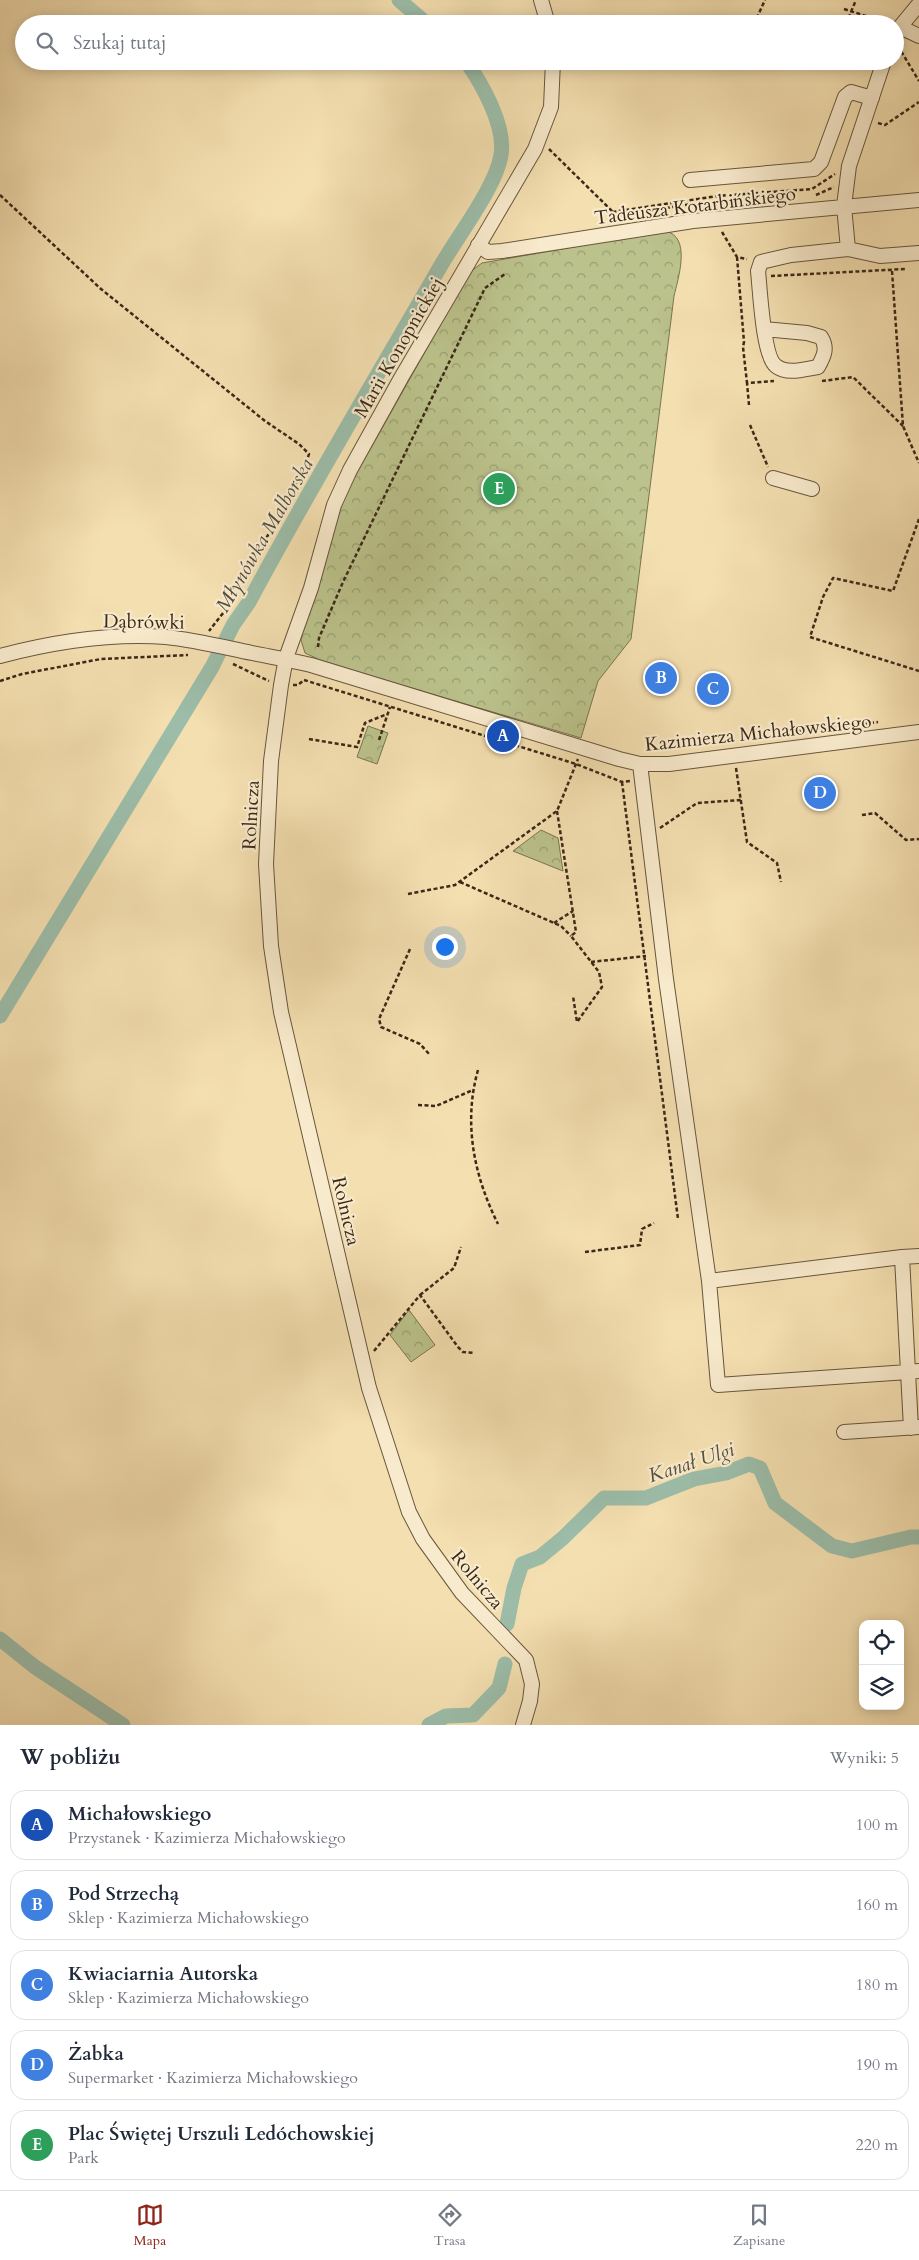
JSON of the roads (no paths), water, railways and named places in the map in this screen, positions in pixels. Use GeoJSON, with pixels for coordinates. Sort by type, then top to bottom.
{"type":"FeatureCollection","features":[{"type":"Feature","properties":{"kind":"street"},"geometry":{"type":"LineString","coordinates":[[541,0],[545,15]]}},
{"type":"Feature","properties":{"kind":"street"},"geometry":{"type":"LineString","coordinates":[[904,19],[919,4]]}},
{"type":"Feature","properties":{"kind":"street"},"geometry":{"type":"LineString","coordinates":[[904,31],[919,36]]}},
{"type":"Feature","properties":{"kind":"street","name":"Marii Konopnickiej"},"geometry":{"type":"LineString","coordinates":[[286,658],[311,588],[341,488],[401,378],[535,149],[551,107],[553,70]]}},
{"type":"Feature","properties":{"kind":"street"},"geometry":{"type":"LineString","coordinates":[[848,249],[844,206],[849,166],[881,70]]}},
{"type":"Feature","properties":{"kind":"street"},"geometry":{"type":"LineString","coordinates":[[690,180],[814,170],[821,162],[846,97],[851,92],[872,98]]}},
{"type":"Feature","properties":{"kind":"street","name":"Tadeusza Kotarbińskiego"},"geometry":{"type":"LineString","coordinates":[[478,245],[488,252],[502,251],[718,211],[844,206],[919,200]]}},
{"type":"Feature","properties":{"kind":"street"},"geometry":{"type":"LineString","coordinates":[[764,329],[807,333],[821,337],[825,343],[825,354],[818,367],[789,371],[776,366],[767,354],[764,329],[758,276],[761,262],[792,254],[848,249],[880,256],[919,253]]}},
{"type":"Feature","properties":{"kind":"street"},"geometry":{"type":"LineString","coordinates":[[773,478],[812,489]]}},
{"type":"Feature","properties":{"kind":"street","name":"Dąbrówki"},"geometry":{"type":"LineString","coordinates":[[0,656],[38,647],[100,638],[166,637],[286,658]]}},
{"type":"Feature","properties":{"kind":"street","name":"Kazimierza Michałowskiego"},"geometry":{"type":"LineString","coordinates":[[286,658],[640,764],[668,764],[919,732]]}},
{"type":"Feature","properties":{"kind":"street","name":"Rolnicza"},"geometry":{"type":"LineString","coordinates":[[286,658],[271,762],[266,864],[271,946],[281,1012],[369,1388],[409,1512],[423,1539],[462,1593],[526,1660],[532,1684],[530,1701],[523,1725]]}},
{"type":"Feature","properties":{"kind":"street"},"geometry":{"type":"LineString","coordinates":[[640,764],[663,954],[709,1280],[718,1386],[914,1372]]}},
{"type":"Feature","properties":{"kind":"street"},"geometry":{"type":"LineString","coordinates":[[709,1280],[919,1256]]}},
{"type":"Feature","properties":{"kind":"street"},"geometry":{"type":"LineString","coordinates":[[844,1432],[915,1427],[914,1372],[902,1257]]}},
{"type":"Feature","properties":{"kind":"waterway","name":"Młynówka Malborska"},"geometry":{"type":"LineString","coordinates":[[399,0],[416,15]]}},
{"type":"Feature","properties":{"kind":"waterway","name":"Młynówka Malborska"},"geometry":{"type":"LineString","coordinates":[[0,1016],[212,667],[233,625],[249,602],[343,433],[492,182],[501,155],[500,131],[491,106],[472,70]]}},
{"type":"Feature","properties":{"kind":"waterway","name":"Kanał Ulgi"},"geometry":{"type":"LineString","coordinates":[[507,1624],[514,1588],[522,1564],[540,1557],[563,1538],[604,1498],[646,1498],[694,1479],[726,1473],[749,1464],[760,1468],[775,1503],[832,1546],[852,1551],[911,1537],[919,1537]]}},
{"type":"Feature","properties":{"kind":"waterway","name":"Młynówka Malborska"},"geometry":{"type":"LineString","coordinates":[[0,1639],[35,1667],[123,1725]]}},
{"type":"Feature","properties":{"kind":"waterway","name":"Kanał Ulgi"},"geometry":{"type":"LineString","coordinates":[[429,1725],[446,1716],[473,1715],[499,1688],[505,1664]]}},
{"type":"Feature","properties":{"kind":"place","name":"Plac Świętej Urszuli Ledóchowskiej"},"geometry":{"type":"Point","coordinates":[499,489]}},
{"type":"Feature","properties":{"kind":"place","name":"Pod Strzechą"},"geometry":{"type":"Point","coordinates":[661,678]}},
{"type":"Feature","properties":{"kind":"place","name":"Kwiaciarnia Autorska"},"geometry":{"type":"Point","coordinates":[713,689]}},
{"type":"Feature","properties":{"kind":"place","name":"Michałowskiego"},"geometry":{"type":"Point","coordinates":[503,736]}},
{"type":"Feature","properties":{"kind":"place","name":"Żabka"},"geometry":{"type":"Point","coordinates":[820,793]}}]}
